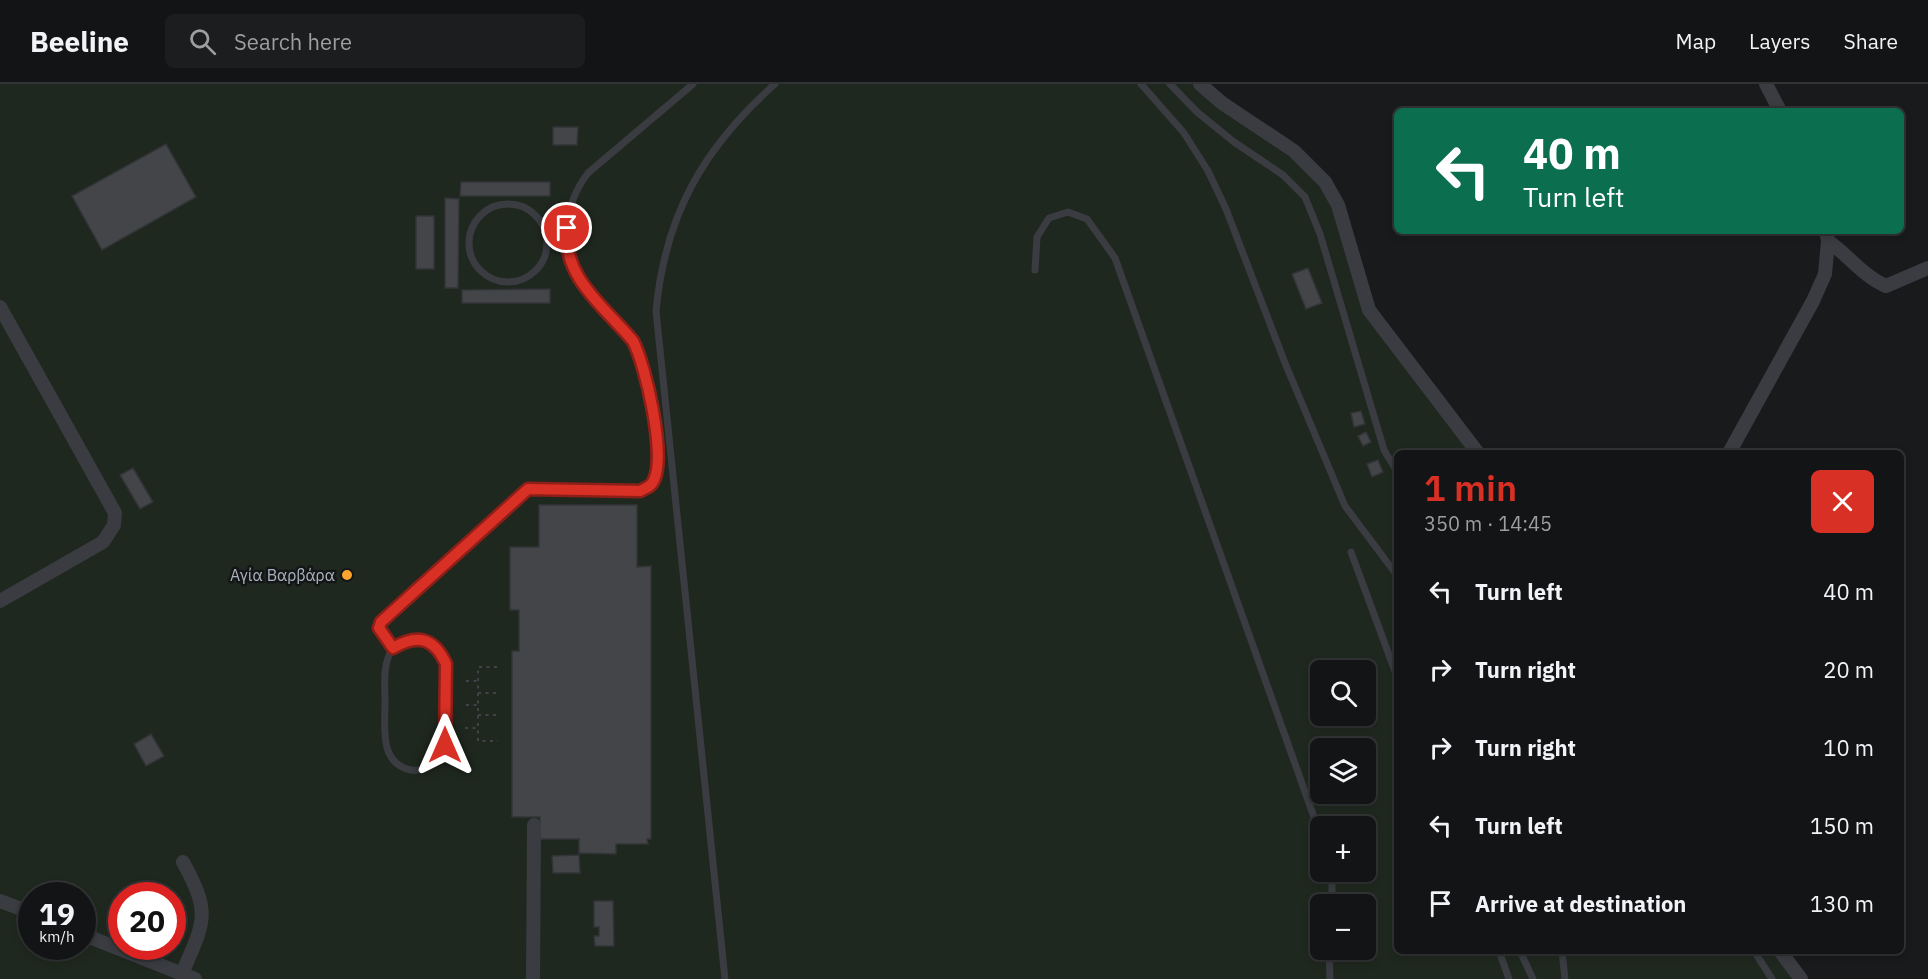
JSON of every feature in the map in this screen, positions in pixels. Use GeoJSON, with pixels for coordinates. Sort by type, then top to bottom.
{"type":"FeatureCollection","features":[{"type":"Feature","properties":{"kind":"street"},"geometry":{"type":"LineString","coordinates":[[1200,84],[1222,103],[1294,151],[1325,182],[1338,205],[1369,310],[1476,450]]}},
{"type":"Feature","properties":{"kind":"street"},"geometry":{"type":"LineString","coordinates":[[1766,84],[1778,108]]}},
{"type":"Feature","properties":{"kind":"street"},"geometry":{"type":"LineString","coordinates":[[1827,236],[1870,279],[1886,286],[1928,268]]}},
{"type":"Feature","properties":{"kind":"street"},"geometry":{"type":"LineString","coordinates":[[1731,450],[1813,301],[1825,274],[1827,236]]}},
{"type":"Feature","properties":{"kind":"street"},"geometry":{"type":"LineString","coordinates":[[0,307],[115,513],[114,525],[103,542],[0,602]]}},
{"type":"Feature","properties":{"kind":"street"},"geometry":{"type":"LineString","coordinates":[[533,979],[534,825]]}},
{"type":"Feature","properties":{"kind":"street"},"geometry":{"type":"LineString","coordinates":[[96,940],[188,976],[203,910],[198,890],[183,862]]}},
{"type":"Feature","properties":{"kind":"street"},"geometry":{"type":"LineString","coordinates":[[0,901],[18,908]]}},
{"type":"Feature","properties":{"kind":"street"},"geometry":{"type":"LineString","coordinates":[[1782,954],[1801,979]]}},
{"type":"Feature","properties":{"kind":"lane"},"geometry":{"type":"LineString","coordinates":[[393,648],[381,633],[379,628],[381,622],[528,489],[640,491],[654,481],[657,468],[655,435],[646,372],[633,341],[578,279],[566,243],[568,213],[580,183],[588,172],[693,84]]}},
{"type":"Feature","properties":{"kind":"lane"},"geometry":{"type":"LineString","coordinates":[[725,979],[656,311],[659,279],[668,241],[687,193],[707,157],[732,125],[775,84]]}},
{"type":"Feature","properties":{"kind":"lane"},"geometry":{"type":"LineString","coordinates":[[1141,84],[1184,133],[1208,171],[1226,209],[1289,373],[1340,495],[1370,541],[1394,571]]}},
{"type":"Feature","properties":{"kind":"lane"},"geometry":{"type":"LineString","coordinates":[[1170,84],[1197,111],[1234,142],[1282,175],[1305,197],[1320,234],[1384,450],[1394,467]]}},
{"type":"Feature","properties":{"kind":"lane"},"geometry":{"type":"LineString","coordinates":[[502,205],[529,210],[542,224],[547,242],[543,260],[538,268],[531,274],[514,281],[495,280],[487,276],[474,262],[469,244],[470,235],[478,218],[493,207],[502,205]]}},
{"type":"Feature","properties":{"kind":"lane"},"geometry":{"type":"LineString","coordinates":[[1035,270],[1037,237],[1049,218],[1068,212],[1087,219],[1114,258],[1314,816]]}},
{"type":"Feature","properties":{"kind":"lane"},"geometry":{"type":"LineString","coordinates":[[547,242],[566,243]]}},
{"type":"Feature","properties":{"kind":"lane"},"geometry":{"type":"LineString","coordinates":[[1351,552],[1394,669]]}},
{"type":"Feature","properties":{"kind":"lane"},"geometry":{"type":"LineString","coordinates":[[423,640],[435,645],[446,664],[445,745],[442,755],[429,768],[417,771],[404,769],[394,762],[388,754],[385,742],[385,663],[393,648],[404,641],[423,640]]}},
{"type":"Feature","properties":{"kind":"lane"},"geometry":{"type":"LineString","coordinates":[[1500,954],[1509,979]]}},
{"type":"Feature","properties":{"kind":"lane"},"geometry":{"type":"LineString","coordinates":[[1521,954],[1533,979]]}},
{"type":"Feature","properties":{"kind":"lane"},"geometry":{"type":"LineString","coordinates":[[1562,954],[1565,979]]}},
{"type":"Feature","properties":{"kind":"lane"},"geometry":{"type":"LineString","coordinates":[[1756,954],[1772,979]]}},
{"type":"Feature","properties":{"kind":"lane"},"geometry":{"type":"LineString","coordinates":[[1329,960],[1330,979]]}},
{"type":"Feature","properties":{"kind":"path"},"geometry":{"type":"LineString","coordinates":[[497,667],[478,667],[478,741],[498,741]]}},
{"type":"Feature","properties":{"kind":"path"},"geometry":{"type":"LineString","coordinates":[[466,681],[478,681]]}},
{"type":"Feature","properties":{"kind":"path"},"geometry":{"type":"LineString","coordinates":[[478,693],[498,693]]}},
{"type":"Feature","properties":{"kind":"path"},"geometry":{"type":"LineString","coordinates":[[466,705],[478,705]]}},
{"type":"Feature","properties":{"kind":"path"},"geometry":{"type":"LineString","coordinates":[[478,715],[498,715]]}},
{"type":"Feature","properties":{"kind":"path"},"geometry":{"type":"LineString","coordinates":[[465,728],[478,728]]}},
{"type":"Feature","properties":{"kind":"shaded area"},"geometry":{"type":"Polygon","coordinates":[[[0,84],[1193,84],[1230,116],[1305,167],[1326,196],[1338,221],[1366,317],[1468,450],[1394,450],[1394,954],[1774,954],[1794,979],[0,979],[0,84]]]}},
{"type":"Feature","properties":{"kind":"building"},"geometry":{"type":"Polygon","coordinates":[[[553,127],[578,127],[577,145],[553,145],[553,127]]]}},
{"type":"Feature","properties":{"kind":"building"},"geometry":{"type":"Polygon","coordinates":[[[166,144],[196,197],[102,250],[72,196],[166,144]]]}},
{"type":"Feature","properties":{"kind":"building"},"geometry":{"type":"Polygon","coordinates":[[[461,182],[550,182],[550,196],[460,196],[461,182]]]}},
{"type":"Feature","properties":{"kind":"building"},"geometry":{"type":"Polygon","coordinates":[[[445,198],[459,199],[458,288],[445,288],[445,198]]]}},
{"type":"Feature","properties":{"kind":"building"},"geometry":{"type":"Polygon","coordinates":[[[416,216],[434,216],[434,269],[416,269],[416,216]]]}},
{"type":"Feature","properties":{"kind":"building"},"geometry":{"type":"Polygon","coordinates":[[[1308,268],[1322,303],[1306,309],[1292,274],[1308,268]]]}},
{"type":"Feature","properties":{"kind":"building"},"geometry":{"type":"Polygon","coordinates":[[[550,289],[550,303],[462,303],[462,290],[550,289]]]}},
{"type":"Feature","properties":{"kind":"building"},"geometry":{"type":"Polygon","coordinates":[[[1361,411],[1365,424],[1354,427],[1351,413],[1361,411]]]}},
{"type":"Feature","properties":{"kind":"building"},"geometry":{"type":"Polygon","coordinates":[[[1366,432],[1371,442],[1363,446],[1358,436],[1366,432]]]}},
{"type":"Feature","properties":{"kind":"building"},"geometry":{"type":"Polygon","coordinates":[[[1378,460],[1383,472],[1372,477],[1367,464],[1378,460]]]}},
{"type":"Feature","properties":{"kind":"building"},"geometry":{"type":"Polygon","coordinates":[[[133,468],[153,502],[140,509],[120,475],[133,468]]]}},
{"type":"Feature","properties":{"kind":"building"},"geometry":{"type":"Polygon","coordinates":[[[539,505],[637,505],[637,567],[651,566],[651,839],[647,839],[648,844],[616,844],[616,854],[579,853],[579,839],[540,839],[540,817],[512,817],[512,651],[519,651],[519,610],[510,610],[510,547],[539,547],[539,505]]]}},
{"type":"Feature","properties":{"kind":"building"},"geometry":{"type":"Polygon","coordinates":[[[151,734],[164,756],[146,766],[134,744],[151,734]]]}},
{"type":"Feature","properties":{"kind":"building"},"geometry":{"type":"Polygon","coordinates":[[[579,855],[580,873],[553,873],[552,856],[579,855]]]}},
{"type":"Feature","properties":{"kind":"building"},"geometry":{"type":"Polygon","coordinates":[[[594,901],[613,901],[614,946],[595,946],[594,936],[599,936],[599,927],[594,927],[594,901]]]}},
{"type":"Feature","properties":{"kind":"place","name":"Αγία Βαρβάρα"},"geometry":{"type":"Point","coordinates":[347,575]}},
{"type":"Feature","properties":{"kind":"route"},"geometry":{"type":"LineString","coordinates":[[445,745],[446,664],[441,652],[435,645],[415,639],[404,641],[393,648],[381,633],[379,628],[381,622],[528,489],[537,487],[640,491],[654,481],[657,468],[655,435],[646,372],[633,341],[578,279],[566,243],[567,228]]}}]}
